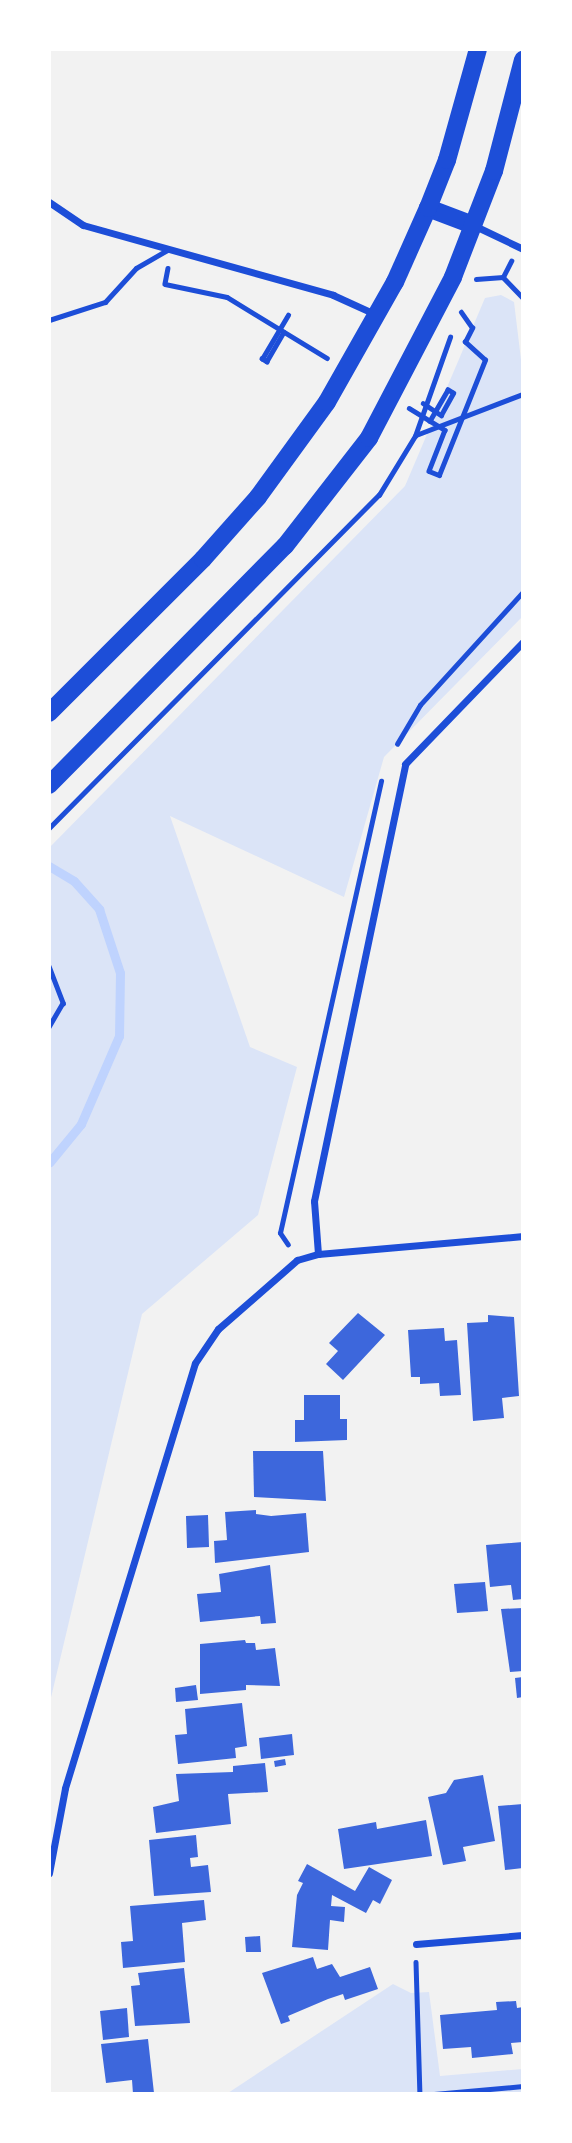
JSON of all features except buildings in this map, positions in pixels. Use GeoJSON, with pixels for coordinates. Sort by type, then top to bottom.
{"type":"FeatureCollection","features":[{"type":"Feature","properties":{"kind":"main road"},"geometry":{"type":"LineString","coordinates":[[49,713],[146,618],[258,497],[327,402],[377,315],[428,208],[447,160],[478,49]]}},
{"type":"Feature","properties":{"kind":"main road"},"geometry":{"type":"LineString","coordinates":[[49,785],[285,546],[369,438],[453,277],[494,171],[523,60]]}},
{"type":"Feature","properties":{"kind":"main road"},"geometry":{"type":"LineString","coordinates":[[428,208],[473,225]]}},
{"type":"Feature","properties":{"kind":"street"},"geometry":{"type":"LineString","coordinates":[[49,202],[83,225],[333,295],[377,315]]}},
{"type":"Feature","properties":{"kind":"street"},"geometry":{"type":"LineString","coordinates":[[473,225],[523,249]]}},
{"type":"Feature","properties":{"kind":"street"},"geometry":{"type":"LineString","coordinates":[[318,1254],[314,1201],[405,764],[523,642]]}},
{"type":"Feature","properties":{"kind":"street"},"geometry":{"type":"LineString","coordinates":[[49,1873],[65,1788],[195,1363],[218,1329],[297,1260],[318,1254],[523,1236]]}},
{"type":"Feature","properties":{"kind":"street"},"geometry":{"type":"LineString","coordinates":[[416,1944],[523,1935]]}},
{"type":"Feature","properties":{"kind":"lane"},"geometry":{"type":"LineString","coordinates":[[49,320],[105,302],[136,268],[167,250]]}},
{"type":"Feature","properties":{"kind":"path"},"geometry":{"type":"LineString","coordinates":[[503,276],[523,298]]}},
{"type":"Feature","properties":{"kind":"path"},"geometry":{"type":"LineString","coordinates":[[461,312],[472,328],[467,337]]}},
{"type":"Feature","properties":{"kind":"path"},"geometry":{"type":"LineString","coordinates":[[285,332],[269,359],[262,359],[288,315]]}},
{"type":"Feature","properties":{"kind":"path"},"geometry":{"type":"LineString","coordinates":[[423,403],[441,415],[453,393],[448,390],[430,421]]}},
{"type":"Feature","properties":{"kind":"path"},"geometry":{"type":"LineString","coordinates":[[415,436],[523,394]]}},
{"type":"Feature","properties":{"kind":"path"},"geometry":{"type":"LineString","coordinates":[[49,828],[155,723]]}},
{"type":"Feature","properties":{"kind":"path"},"geometry":{"type":"LineString","coordinates":[[49,966],[62,1003],[49,1027]]}},
{"type":"Feature","properties":{"kind":"path"},"geometry":{"type":"LineString","coordinates":[[416,1944],[420,2094]]}},
{"type":"Feature","properties":{"kind":"path"},"geometry":{"type":"LineString","coordinates":[[434,2094],[523,2086]]}},
{"type":"Feature","properties":{"kind":"shaded area"},"geometry":{"type":"Polygon","coordinates":[[[501,295],[514,302],[523,376],[523,616],[384,757],[344,897],[170,816],[250,1047],[297,1067],[258,1215],[142,1314],[49,1706],[49,848],[405,486],[485,298],[501,295]]]}},
{"type":"Feature","properties":{"kind":"shaded area"},"geometry":{"type":"Polygon","coordinates":[[[393,1984],[411,1993],[429,1992],[440,2076],[523,2069],[523,2094],[219,2094],[228,2093],[393,1984]]]}},
{"type":"Feature","properties":{"kind":"waterway"},"geometry":{"type":"LineString","coordinates":[[49,866],[74,881],[99,909],[120,973],[119,1036],[81,1124],[49,1163]]}}]}
